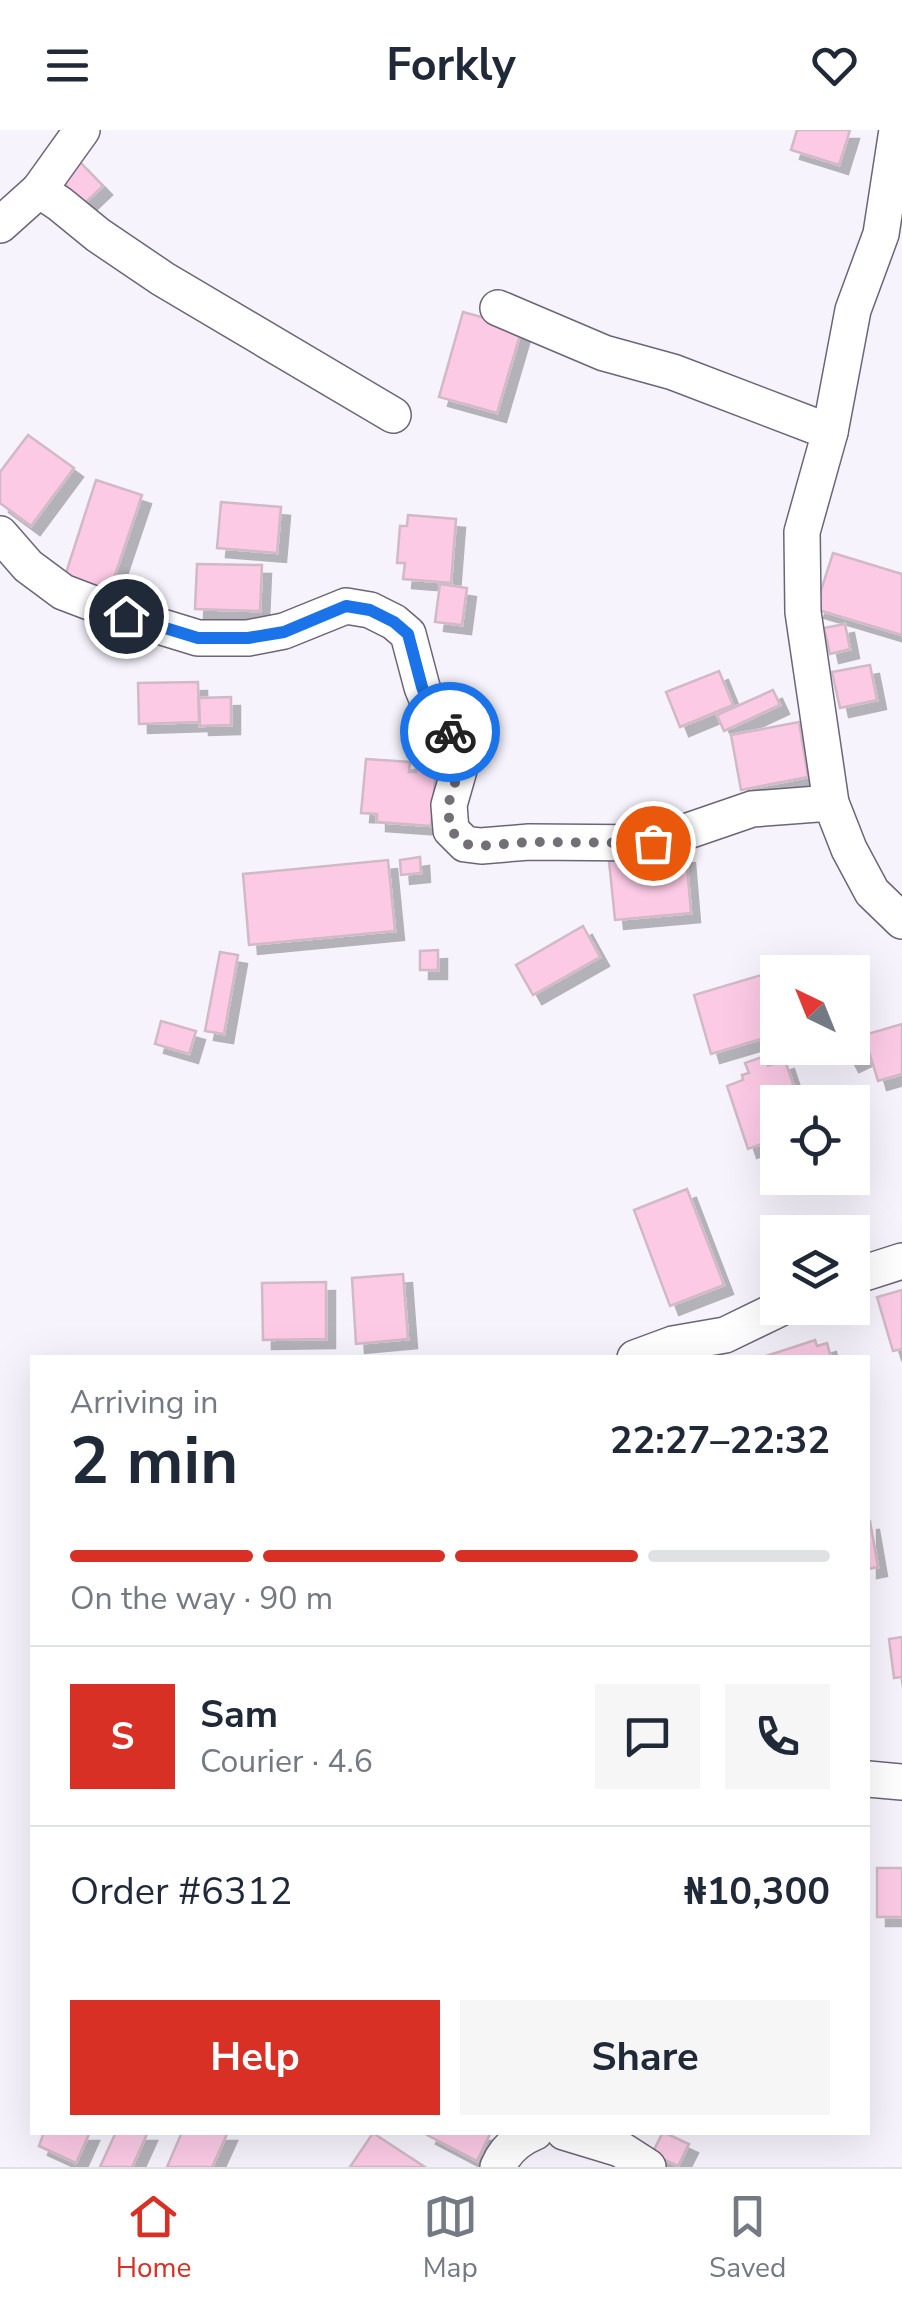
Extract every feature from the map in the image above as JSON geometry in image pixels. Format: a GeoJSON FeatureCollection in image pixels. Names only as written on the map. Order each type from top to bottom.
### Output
{"type":"FeatureCollection","features":[{"type":"Feature","properties":{"kind":"street"},"geometry":{"type":"LineString","coordinates":[[0,226],[40,190],[82,130]]}},
{"type":"Feature","properties":{"kind":"street"},"geometry":{"type":"LineString","coordinates":[[897,130],[881,234],[853,310],[830,432],[802,532],[803,612],[831,803],[872,892],[902,921]]}},
{"type":"Feature","properties":{"kind":"street"},"geometry":{"type":"LineString","coordinates":[[40,190],[163,279],[393,415]]}},
{"type":"Feature","properties":{"kind":"street"},"geometry":{"type":"LineString","coordinates":[[498,308],[604,353],[673,372],[830,432]]}},
{"type":"Feature","properties":{"kind":"street"},"geometry":{"type":"LineString","coordinates":[[0,534],[28,566],[63,592],[198,638],[248,638],[284,632],[346,606],[370,610],[394,622],[408,634],[436,722],[456,738],[459,770],[448,805],[450,830],[465,844],[653,843],[752,809],[831,803]]}},
{"type":"Feature","properties":{"kind":"street"},"geometry":{"type":"LineString","coordinates":[[870,1272],[902,1261]]}},
{"type":"Feature","properties":{"kind":"street"},"geometry":{"type":"LineString","coordinates":[[643,1355],[673,1344],[725,1335],[760,1318]]}},
{"type":"Feature","properties":{"kind":"street"},"geometry":{"type":"LineString","coordinates":[[870,1778],[902,1782]]}},
{"type":"Feature","properties":{"kind":"street"},"geometry":{"type":"LineString","coordinates":[[498,2167],[504,2154],[528,2135]]}},
{"type":"Feature","properties":{"kind":"street"},"geometry":{"type":"LineString","coordinates":[[574,2135],[620,2149],[648,2167]]}},
{"type":"Feature","properties":{"kind":"building"},"geometry":{"type":"Polygon","coordinates":[[[797,130],[850,130],[839,165],[791,150],[797,130]]]}},
{"type":"Feature","properties":{"kind":"building"},"geometry":{"type":"Polygon","coordinates":[[[79,161],[103,186],[84,204],[60,179],[79,161]]]}},
{"type":"Feature","properties":{"kind":"building"},"geometry":{"type":"Polygon","coordinates":[[[463,312],[522,328],[497,413],[439,397],[463,312]]]}},
{"type":"Feature","properties":{"kind":"building"},"geometry":{"type":"Polygon","coordinates":[[[28,435],[74,468],[31,526],[0,503],[0,472],[28,435]]]}},
{"type":"Feature","properties":{"kind":"building"},"geometry":{"type":"Polygon","coordinates":[[[96,480],[142,495],[110,590],[65,576],[96,480]]]}},
{"type":"Feature","properties":{"kind":"building"},"geometry":{"type":"Polygon","coordinates":[[[221,502],[281,507],[277,553],[217,548],[221,502]]]}},
{"type":"Feature","properties":{"kind":"building"},"geometry":{"type":"Polygon","coordinates":[[[408,515],[456,519],[451,583],[403,579],[405,563],[397,563],[400,526],[407,526],[408,515]]]}},
{"type":"Feature","properties":{"kind":"building"},"geometry":{"type":"Polygon","coordinates":[[[833,553],[902,574],[902,635],[815,609],[833,553]]]}},
{"type":"Feature","properties":{"kind":"building"},"geometry":{"type":"Polygon","coordinates":[[[197,564],[262,565],[260,611],[195,609],[197,564]]]}},
{"type":"Feature","properties":{"kind":"building"},"geometry":{"type":"Polygon","coordinates":[[[440,584],[467,588],[462,625],[435,622],[440,584]]]}},
{"type":"Feature","properties":{"kind":"building"},"geometry":{"type":"Polygon","coordinates":[[[845,624],[850,649],[830,654],[824,628],[845,624]]]}},
{"type":"Feature","properties":{"kind":"building"},"geometry":{"type":"Polygon","coordinates":[[[870,665],[877,700],[840,708],[832,672],[870,665]]]}},
{"type":"Feature","properties":{"kind":"building"},"geometry":{"type":"Polygon","coordinates":[[[719,671],[733,705],[680,727],[666,692],[719,671]]]}},
{"type":"Feature","properties":{"kind":"building"},"geometry":{"type":"Polygon","coordinates":[[[198,682],[199,722],[139,724],[138,683],[198,682]]]}},
{"type":"Feature","properties":{"kind":"building"},"geometry":{"type":"Polygon","coordinates":[[[773,690],[780,705],[724,731],[717,715],[773,690]]]}},
{"type":"Feature","properties":{"kind":"building"},"geometry":{"type":"Polygon","coordinates":[[[231,697],[231,725],[200,726],[199,698],[231,697]]]}},
{"type":"Feature","properties":{"kind":"building"},"geometry":{"type":"Polygon","coordinates":[[[799,722],[808,777],[741,790],[731,735],[799,722]]]}},
{"type":"Feature","properties":{"kind":"building"},"geometry":{"type":"Polygon","coordinates":[[[366,759],[410,762],[409,772],[416,772],[416,765],[436,767],[431,826],[377,822],[377,814],[361,813],[366,759]]]}},
{"type":"Feature","properties":{"kind":"building"},"geometry":{"type":"Polygon","coordinates":[[[686,854],[691,913],[615,920],[609,861],[686,854]]]}},
{"type":"Feature","properties":{"kind":"building"},"geometry":{"type":"Polygon","coordinates":[[[420,857],[421,873],[401,875],[400,860],[420,857]]]}},
{"type":"Feature","properties":{"kind":"building"},"geometry":{"type":"Polygon","coordinates":[[[388,860],[395,931],[249,945],[243,874],[388,860]]]}},
{"type":"Feature","properties":{"kind":"building"},"geometry":{"type":"Polygon","coordinates":[[[583,926],[600,957],[533,995],[516,965],[583,926]]]}},
{"type":"Feature","properties":{"kind":"building"},"geometry":{"type":"Polygon","coordinates":[[[438,950],[438,970],[420,970],[420,951],[438,950]]]}},
{"type":"Feature","properties":{"kind":"building"},"geometry":{"type":"Polygon","coordinates":[[[220,952],[238,955],[224,1034],[205,1031],[220,952]]]}},
{"type":"Feature","properties":{"kind":"building"},"geometry":{"type":"Polygon","coordinates":[[[760,976],[760,1039],[711,1054],[694,995],[760,976]]]}},
{"type":"Feature","properties":{"kind":"building"},"geometry":{"type":"Polygon","coordinates":[[[161,1021],[196,1031],[189,1054],[155,1044],[161,1021]]]}},
{"type":"Feature","properties":{"kind":"building"},"geometry":{"type":"Polygon","coordinates":[[[902,1024],[902,1074],[878,1081],[870,1055],[870,1033],[902,1024]]]}},
{"type":"Feature","properties":{"kind":"building"},"geometry":{"type":"Polygon","coordinates":[[[760,1058],[760,1065],[787,1065],[793,1085],[760,1085],[760,1145],[748,1149],[727,1086],[749,1073],[745,1063],[760,1058]]]}},
{"type":"Feature","properties":{"kind":"building"},"geometry":{"type":"Polygon","coordinates":[[[687,1189],[724,1285],[670,1306],[634,1210],[687,1189]]]}},
{"type":"Feature","properties":{"kind":"building"},"geometry":{"type":"Polygon","coordinates":[[[403,1274],[408,1339],[356,1344],[352,1278],[403,1274]]]}},
{"type":"Feature","properties":{"kind":"building"},"geometry":{"type":"Polygon","coordinates":[[[326,1282],[326,1339],[263,1340],[262,1283],[326,1282]]]}},
{"type":"Feature","properties":{"kind":"building"},"geometry":{"type":"Polygon","coordinates":[[[902,1290],[902,1349],[893,1351],[877,1297],[902,1290]]]}},
{"type":"Feature","properties":{"kind":"building"},"geometry":{"type":"Polygon","coordinates":[[[815,1340],[817,1346],[827,1343],[830,1355],[769,1355],[815,1340]]]}},
{"type":"Feature","properties":{"kind":"building"},"geometry":{"type":"Polygon","coordinates":[[[870,1521],[878,1567],[870,1569],[870,1521]]]}},
{"type":"Feature","properties":{"kind":"building"},"geometry":{"type":"Polygon","coordinates":[[[902,1637],[902,1677],[894,1678],[889,1639],[902,1637]]]}},
{"type":"Feature","properties":{"kind":"building"},"geometry":{"type":"Polygon","coordinates":[[[877,1868],[902,1868],[902,1917],[877,1917],[877,1868]]]}},
{"type":"Feature","properties":{"kind":"building"},"geometry":{"type":"Polygon","coordinates":[[[43,2135],[89,2135],[76,2163],[39,2146],[43,2135]]]}},
{"type":"Feature","properties":{"kind":"building"},"geometry":{"type":"Polygon","coordinates":[[[115,2135],[147,2135],[132,2167],[100,2167],[115,2135]]]}},
{"type":"Feature","properties":{"kind":"building"},"geometry":{"type":"Polygon","coordinates":[[[181,2135],[227,2135],[212,2167],[167,2167],[181,2135]]]}},
{"type":"Feature","properties":{"kind":"building"},"geometry":{"type":"Polygon","coordinates":[[[372,2135],[376,2135],[425,2167],[350,2167],[372,2135]]]}},
{"type":"Feature","properties":{"kind":"building"},"geometry":{"type":"Polygon","coordinates":[[[427,2135],[490,2135],[477,2161],[427,2135]]]}},
{"type":"Feature","properties":{"kind":"building"},"geometry":{"type":"Polygon","coordinates":[[[662,2135],[689,2144],[678,2166],[652,2154],[662,2135]]]}},
{"type":"Feature","properties":{"kind":"way so far"},"geometry":{"type":"LineString","coordinates":[[450,732],[456,738],[459,770],[448,805],[450,830],[465,844],[653,843]]}},
{"type":"Feature","properties":{"kind":"route"},"geometry":{"type":"LineString","coordinates":[[126,616],[198,638],[248,638],[284,632],[346,606],[370,610],[408,634],[436,722],[450,732]]}}]}
